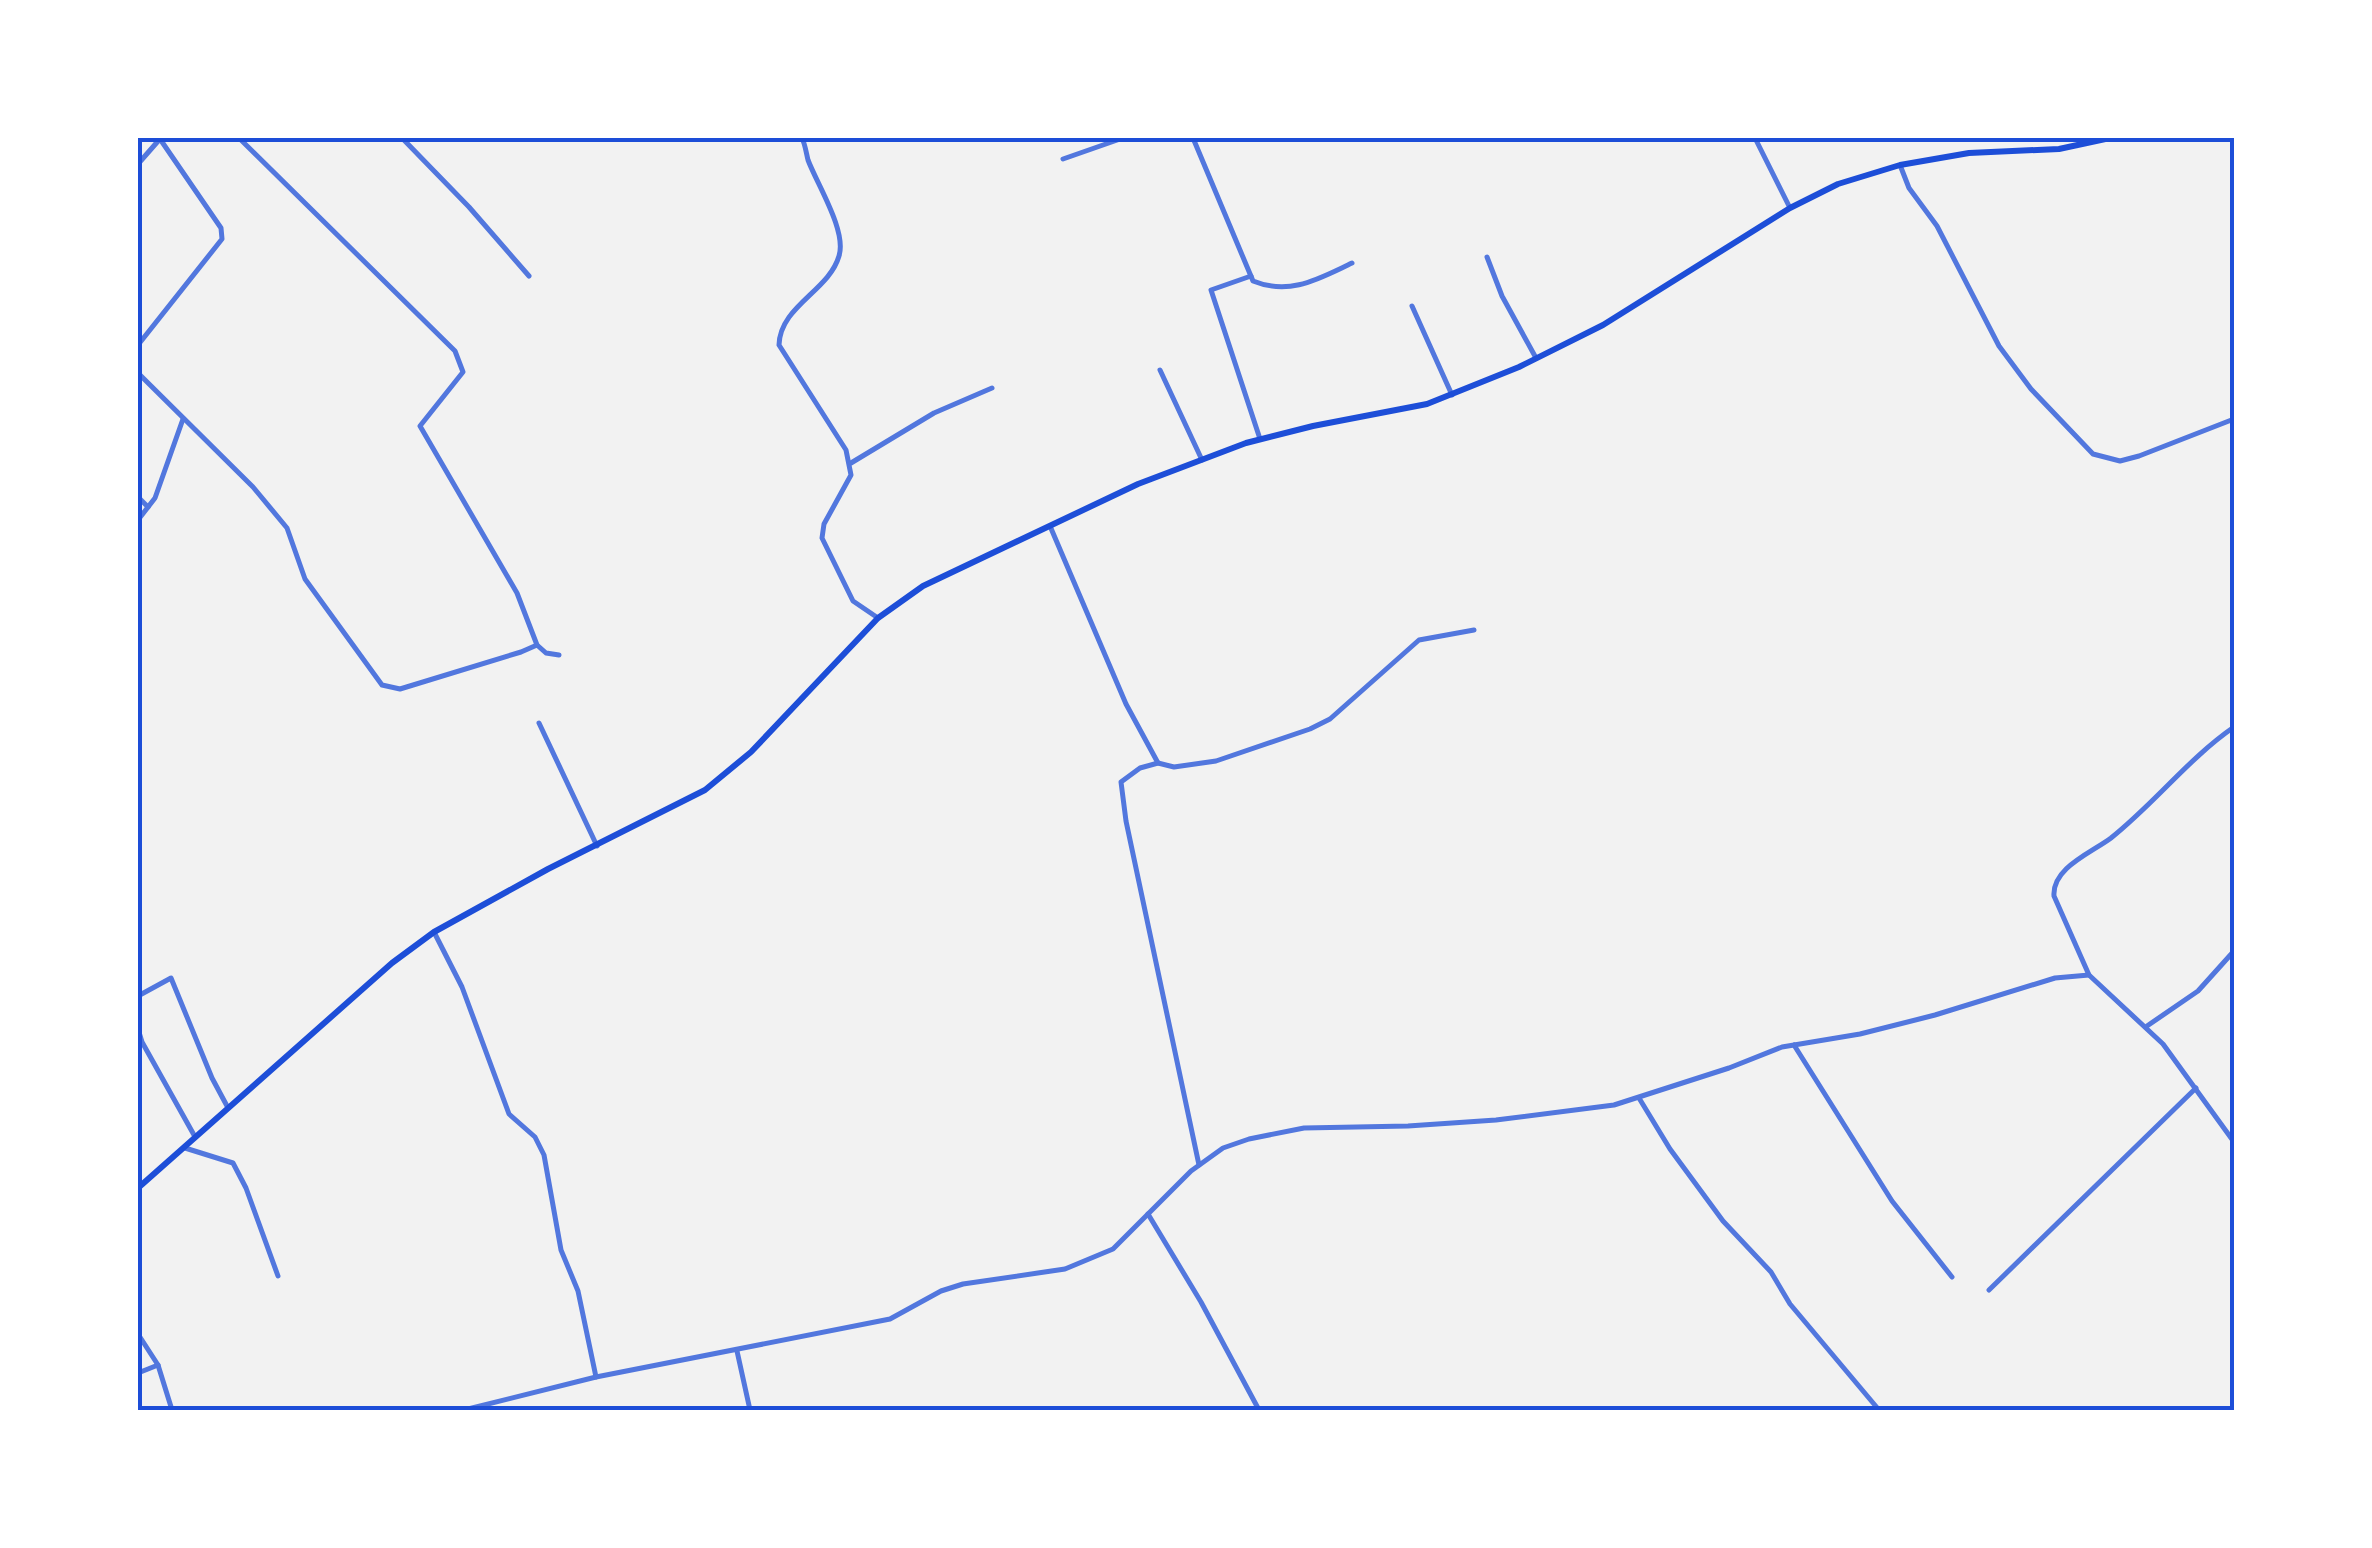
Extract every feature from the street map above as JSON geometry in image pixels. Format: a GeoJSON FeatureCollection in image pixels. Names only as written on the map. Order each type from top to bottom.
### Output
{"type":"FeatureCollection","features":[{"type":"Feature","properties":{"kind":"main road"},"geometry":{"type":"LineString","coordinates":[[138,1188],[392,962],[434,932],[704,790],[798,706],[878,618],[922,586],[1138,484],[1202,460],[1260,440],[1427,404],[1452,395],[1603,325],[1790,208],[1838,184],[1900,165],[1970,153],[2054,149],[2110,138]]}},
{"type":"Feature","properties":{"kind":"street"},"geometry":{"type":"LineString","coordinates":[[138,345],[222,240],[221,228],[159,140],[148,138]]}},
{"type":"Feature","properties":{"kind":"street"},"geometry":{"type":"LineString","coordinates":[[238,138],[455,351],[463,372],[420,426],[517,592],[537,645],[546,653],[559,654]]}},
{"type":"Feature","properties":{"kind":"street"},"geometry":{"type":"LineString","coordinates":[[402,138],[530,276]]}},
{"type":"Feature","properties":{"kind":"street"},"geometry":{"type":"LineString","coordinates":[[802,138],[836,227],[840,254],[833,269],[786,320],[779,333],[779,345],[851,463],[850,475],[824,524],[822,538],[853,600],[878,618]]}},
{"type":"Feature","properties":{"kind":"street"},"geometry":{"type":"LineString","coordinates":[[1063,159],[1124,138]]}},
{"type":"Feature","properties":{"kind":"street"},"geometry":{"type":"LineString","coordinates":[[1193,138],[1253,282],[1273,289],[1310,283],[1352,263]]}},
{"type":"Feature","properties":{"kind":"street"},"geometry":{"type":"LineString","coordinates":[[1755,138],[1790,208]]}},
{"type":"Feature","properties":{"kind":"street"},"geometry":{"type":"LineString","coordinates":[[2050,138],[2054,149]]}},
{"type":"Feature","properties":{"kind":"street"},"geometry":{"type":"LineString","coordinates":[[138,164],[159,140]]}},
{"type":"Feature","properties":{"kind":"street"},"geometry":{"type":"LineString","coordinates":[[1900,165],[1909,188],[1938,226],[1999,346],[2031,389],[2093,454],[2120,461],[2234,420]]}},
{"type":"Feature","properties":{"kind":"street"},"geometry":{"type":"LineString","coordinates":[[1488,257],[1502,296],[1536,358]]}},
{"type":"Feature","properties":{"kind":"street"},"geometry":{"type":"LineString","coordinates":[[1251,276],[1211,290],[1260,440]]}},
{"type":"Feature","properties":{"kind":"street"},"geometry":{"type":"LineString","coordinates":[[1412,306],[1452,395]]}},
{"type":"Feature","properties":{"kind":"street"},"geometry":{"type":"LineString","coordinates":[[1160,370],[1202,460]]}},
{"type":"Feature","properties":{"kind":"street"},"geometry":{"type":"LineString","coordinates":[[138,373],[252,487],[286,528],[305,579],[382,685],[400,689],[537,645]]}},
{"type":"Feature","properties":{"kind":"street"},"geometry":{"type":"LineString","coordinates":[[851,463],[934,413],[992,388]]}},
{"type":"Feature","properties":{"kind":"street"},"geometry":{"type":"LineString","coordinates":[[138,520],[155,498],[183,419]]}},
{"type":"Feature","properties":{"kind":"street"},"geometry":{"type":"LineString","coordinates":[[138,497],[148,507]]}},
{"type":"Feature","properties":{"kind":"street"},"geometry":{"type":"LineString","coordinates":[[1050,526],[1126,704],[1158,762]]}},
{"type":"Feature","properties":{"kind":"street"},"geometry":{"type":"LineString","coordinates":[[1200,1165],[1126,822],[1121,782],[1140,768],[1158,762],[1174,767],[1216,761],[1330,720],[1419,640],[1474,630]]}},
{"type":"Feature","properties":{"kind":"street"},"geometry":{"type":"LineString","coordinates":[[539,722],[598,846]]}},
{"type":"Feature","properties":{"kind":"street"},"geometry":{"type":"LineString","coordinates":[[2234,727],[2206,748],[2136,817],[2054,881],[2054,896],[2089,974],[2146,1026],[2234,1142]]}},
{"type":"Feature","properties":{"kind":"street"},"geometry":{"type":"LineString","coordinates":[[434,932],[462,987],[510,1114],[534,1136],[544,1155],[561,1250],[578,1292],[596,1377]]}},
{"type":"Feature","properties":{"kind":"street"},"geometry":{"type":"LineString","coordinates":[[2146,1026],[2198,992],[2234,950]]}},
{"type":"Feature","properties":{"kind":"street"},"geometry":{"type":"LineString","coordinates":[[464,1410],[596,1377],[890,1320],[941,1291],[963,1284],[1065,1269],[1113,1249],[1200,1165],[1223,1148],[1304,1128],[1496,1120],[1614,1104],[1794,1045],[1860,1034],[2055,978],[2089,974]]}},
{"type":"Feature","properties":{"kind":"street"},"geometry":{"type":"LineString","coordinates":[[138,996],[171,978],[212,1078],[228,1106]]}},
{"type":"Feature","properties":{"kind":"street"},"geometry":{"type":"LineString","coordinates":[[138,1029],[194,1135]]}},
{"type":"Feature","properties":{"kind":"street"},"geometry":{"type":"LineString","coordinates":[[1794,1045],[1892,1201],[1952,1277]]}},
{"type":"Feature","properties":{"kind":"street"},"geometry":{"type":"LineString","coordinates":[[1989,1290],[2196,1088]]}},
{"type":"Feature","properties":{"kind":"street"},"geometry":{"type":"LineString","coordinates":[[1639,1098],[1670,1149],[1723,1221],[1771,1272],[1790,1304],[1879,1410]]}},
{"type":"Feature","properties":{"kind":"street"},"geometry":{"type":"LineString","coordinates":[[182,1147],[233,1163],[278,1276]]}},
{"type":"Feature","properties":{"kind":"street"},"geometry":{"type":"LineString","coordinates":[[1148,1214],[1259,1410]]}},
{"type":"Feature","properties":{"kind":"street"},"geometry":{"type":"LineString","coordinates":[[138,1334],[158,1365],[172,1410]]}},
{"type":"Feature","properties":{"kind":"street"},"geometry":{"type":"LineString","coordinates":[[737,1351],[750,1410]]}},
{"type":"Feature","properties":{"kind":"street"},"geometry":{"type":"LineString","coordinates":[[138,1372],[158,1365]]}}]}
